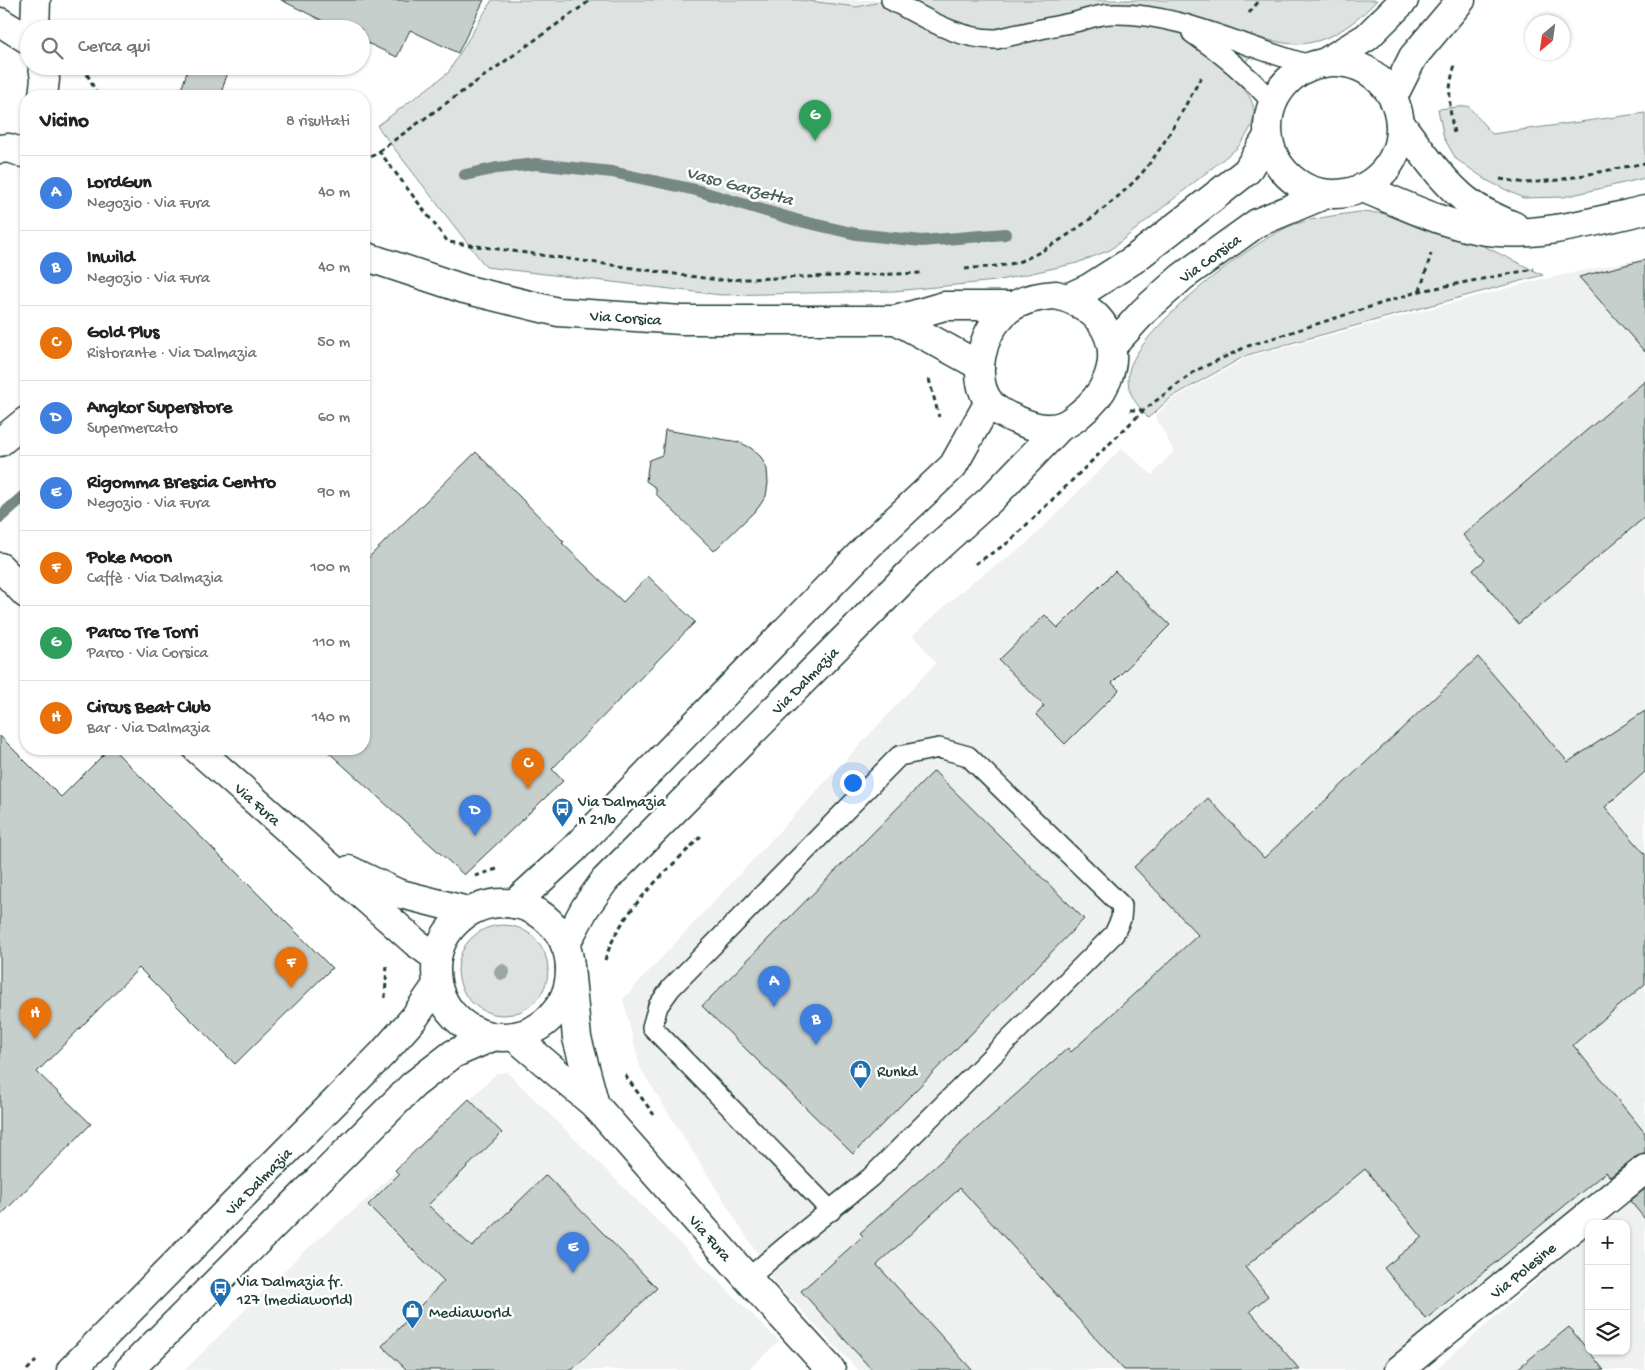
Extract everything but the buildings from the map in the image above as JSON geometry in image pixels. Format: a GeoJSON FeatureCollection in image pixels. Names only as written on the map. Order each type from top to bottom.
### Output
{"type":"FeatureCollection","features":[{"type":"Feature","properties":{"kind":"main road"},"geometry":{"type":"LineString","coordinates":[[35,20],[36,0]]}},
{"type":"Feature","properties":{"kind":"main road"},"geometry":{"type":"LineString","coordinates":[[1319,64],[1367,37],[1404,0]]}},
{"type":"Feature","properties":{"kind":"main road"},"geometry":{"type":"LineString","coordinates":[[1396,110],[1413,57],[1461,0]]}},
{"type":"Feature","properties":{"kind":"main road"},"geometry":{"type":"LineString","coordinates":[[0,22],[20,34]]}},
{"type":"Feature","properties":{"kind":"main road","name":"Via Corsica"},"geometry":{"type":"LineString","coordinates":[[1396,110],[1398,147],[1389,166],[1381,175],[1363,188],[1339,194],[1326,194],[1305,188],[1288,175],[1274,157],[1268,136],[1270,114],[1273,103],[1293,76],[1319,64],[1352,64],[1364,69],[1385,86],[1396,110],[1423,154],[1460,196],[1487,214],[1526,232]]}},
{"type":"Feature","properties":{"kind":"main road","name":"Via Corsica"},"geometry":{"type":"LineString","coordinates":[[1067,298],[1089,288],[1133,260],[1247,171],[1268,136]]}},
{"type":"Feature","properties":{"kind":"main road"},"geometry":{"type":"LineString","coordinates":[[1363,188],[1455,223],[1486,231],[1526,232],[1579,225],[1645,210]]}},
{"type":"Feature","properties":{"kind":"main road","name":"Via Corsica"},"geometry":{"type":"LineString","coordinates":[[1112,346],[1144,311],[1182,277],[1257,223],[1326,194]]}},
{"type":"Feature","properties":{"kind":"main road","name":"Via Corsica"},"geometry":{"type":"LineString","coordinates":[[370,258],[464,289],[558,312],[682,320],[896,320],[944,306],[1013,306],[1044,296],[1067,298],[1088,308],[1098,316],[1108,332],[1112,346],[1112,367],[1102,391],[1091,406],[1059,428]]}},
{"type":"Feature","properties":{"kind":"main road","name":"Via Corsica"},"geometry":{"type":"LineString","coordinates":[[989,402],[980,383],[980,366],[992,329],[1003,314],[1013,306]]}},
{"type":"Feature","properties":{"kind":"main road","name":"Via Corsica"},"geometry":{"type":"LineString","coordinates":[[896,320],[980,366]]}},
{"type":"Feature","properties":{"kind":"main road"},"geometry":{"type":"LineString","coordinates":[[514,904],[573,850],[870,544],[953,466],[989,402],[1004,414],[1031,426],[1059,428]]}},
{"type":"Feature","properties":{"kind":"main road"},"geometry":{"type":"LineString","coordinates":[[0,442],[20,426]]}},
{"type":"Feature","properties":{"kind":"main road","name":"Via Dalmazia"},"geometry":{"type":"LineString","coordinates":[[129,1370],[412,1085],[454,1054],[504,1037],[533,1031],[558,1010],[570,983],[568,956],[584,908],[605,880],[918,565],[990,500],[1059,428]]}},
{"type":"Feature","properties":{"kind":"main road"},"geometry":{"type":"LineString","coordinates":[[2,574],[20,589]]}},
{"type":"Feature","properties":{"kind":"main road","name":"Via Fura"},"geometry":{"type":"LineString","coordinates":[[204,755],[321,856],[415,942],[437,958]]}},
{"type":"Feature","properties":{"kind":"main road","name":"Via Fura"},"geometry":{"type":"LineString","coordinates":[[321,856],[397,893],[468,911]]}},
{"type":"Feature","properties":{"kind":"main road"},"geometry":{"type":"LineString","coordinates":[[504,1037],[474,1031],[458,1020],[442,999],[437,985],[437,958],[446,935],[468,911],[481,905],[514,904],[546,920],[559,934],[568,956]]}},
{"type":"Feature","properties":{"kind":"main road","name":"Via Fura"},"geometry":{"type":"LineString","coordinates":[[568,956],[577,1038],[595,1105]]}},
{"type":"Feature","properties":{"kind":"main road","name":"Via Dalmazia"},"geometry":{"type":"LineString","coordinates":[[71,1370],[382,1054],[414,1018],[437,985]]}},
{"type":"Feature","properties":{"kind":"main road","name":"Via Fura"},"geometry":{"type":"LineString","coordinates":[[504,1037],[595,1105],[829,1369]]}},
{"type":"Feature","properties":{"kind":"main road","name":"Via Polesine"},"geometry":{"type":"LineString","coordinates":[[1399,1370],[1645,1169]]}},
{"type":"Feature","properties":{"kind":"lane"},"geometry":{"type":"LineString","coordinates":[[891,0],[948,29],[980,40],[997,39],[1110,14],[1134,14],[1179,24],[1224,44],[1278,58],[1319,64]]}},
{"type":"Feature","properties":{"kind":"lane"},"geometry":{"type":"LineString","coordinates":[[1224,44],[1273,103]]}},
{"type":"Feature","properties":{"kind":"lane"},"geometry":{"type":"LineString","coordinates":[[748,1279],[785,1246],[831,1210],[871,1177],[1114,934],[1122,919],[1122,906],[968,756],[939,748],[899,756],[671,988],[658,1006],[652,1027],[831,1210]]}},
{"type":"Feature","properties":{"kind":"path"},"geometry":{"type":"LineString","coordinates":[[370,157],[591,0]]}},
{"type":"Feature","properties":{"kind":"path"},"geometry":{"type":"LineString","coordinates":[[958,269],[1014,263],[1036,255],[1057,243],[1131,185],[1157,154],[1224,44],[1260,0]]}},
{"type":"Feature","properties":{"kind":"path"},"geometry":{"type":"LineString","coordinates":[[1457,142],[1450,112],[1450,89],[1458,59]]}},
{"type":"Feature","properties":{"kind":"path"},"geometry":{"type":"LineString","coordinates":[[88,75],[95,90]]}},
{"type":"Feature","properties":{"kind":"path"},"geometry":{"type":"LineString","coordinates":[[378,151],[448,242],[718,280],[930,272]]}},
{"type":"Feature","properties":{"kind":"path"},"geometry":{"type":"LineString","coordinates":[[1494,175],[1500,179],[1526,184],[1559,180],[1645,163]]}},
{"type":"Feature","properties":{"kind":"path"},"geometry":{"type":"LineString","coordinates":[[968,569],[1009,542],[1144,410],[1195,371],[1248,346],[1420,291],[1434,246]]}},
{"type":"Feature","properties":{"kind":"path"},"geometry":{"type":"LineString","coordinates":[[927,372],[940,418],[937,426]]}},
{"type":"Feature","properties":{"kind":"path"},"geometry":{"type":"LineString","coordinates":[[1126,410],[1144,410]]}},
{"type":"Feature","properties":{"kind":"path"},"geometry":{"type":"LineString","coordinates":[[604,967],[611,943],[627,914],[709,828]]}},
{"type":"Feature","properties":{"kind":"path"},"geometry":{"type":"LineString","coordinates":[[466,878],[506,865]]}},
{"type":"Feature","properties":{"kind":"path"},"geometry":{"type":"LineString","coordinates":[[384,999],[388,957],[374,938],[385,913]]}},
{"type":"Feature","properties":{"kind":"path"},"geometry":{"type":"LineString","coordinates":[[622,1071],[657,1119]]}},
{"type":"Feature","properties":{"kind":"path"},"geometry":{"type":"LineString","coordinates":[[27,1370],[41,1356]]}},
{"type":"Feature","properties":{"kind":"shaded area"},"geometry":{"type":"Polygon","coordinates":[[[492,0],[800,0],[857,7],[889,0],[1377,0],[1360,17],[1341,31],[1319,40],[1296,44],[1264,39],[1233,78],[1249,96],[1253,104],[1253,120],[1245,138],[1237,148],[1110,250],[1077,263],[996,281],[895,291],[721,295],[486,267],[377,126],[448,73],[492,0]]]}},
{"type":"Feature","properties":{"kind":"shaded area"},"geometry":{"type":"Polygon","coordinates":[[[800,0],[889,0],[857,7],[800,0]]]}},
{"type":"Feature","properties":{"kind":"shaded area"},"geometry":{"type":"Polygon","coordinates":[[[1468,106],[1492,134],[1645,113],[1645,178],[1564,197],[1523,198],[1488,181],[1456,159],[1444,138],[1438,109],[1468,106]]]}},
{"type":"Feature","properties":{"kind":"shaded area"},"geometry":{"type":"Polygon","coordinates":[[[1359,212],[1395,214],[1453,231],[1543,275],[1247,355],[1172,397],[1148,418],[1132,397],[1128,378],[1129,371],[1137,353],[1153,332],[1175,310],[1227,266],[1253,247],[1277,233],[1295,224],[1359,212]]]}},
{"type":"Feature","properties":{"kind":"shaded area"},"geometry":{"type":"Polygon","coordinates":[[[1645,258],[1645,1152],[1382,1370],[858,1370],[777,1285],[640,1068],[623,999],[936,663],[913,635],[972,582],[1024,546],[1122,448],[1152,475],[1174,451],[1155,416],[1173,399],[1248,357],[1539,280],[1645,258]]]}},
{"type":"Feature","properties":{"kind":"shaded area"},"geometry":{"type":"Polygon","coordinates":[[[503,925],[520,928],[535,938],[545,953],[548,970],[545,987],[535,1002],[520,1012],[503,1015],[486,1012],[471,1002],[461,987],[458,970],[461,953],[471,938],[486,928],[503,925]]]}},
{"type":"Feature","properties":{"kind":"shaded area"},"geometry":{"type":"Polygon","coordinates":[[[507,1072],[779,1341],[748,1370],[185,1370],[302,1253],[366,1200],[497,1073],[507,1072]]]}},
{"type":"Feature","properties":{"kind":"shaded area"},"geometry":{"type":"Polygon","coordinates":[[[1645,1185],[1645,1370],[1435,1370],[1585,1238],[1585,1355],[1630,1355],[1630,1220],[1606,1220],[1645,1185]]]}},
{"type":"Feature","properties":{"kind":"waterway","name":"Vaso Garzetta"},"geometry":{"type":"LineString","coordinates":[[465,175],[497,168],[536,164],[612,172],[696,190],[796,220],[856,234],[922,241],[1005,234]]}},
{"type":"Feature","properties":{"kind":"waterway","name":"Vaso Garzetta"},"geometry":{"type":"LineString","coordinates":[[0,517],[20,499]]}},
{"type":"Feature","properties":{"kind":"place","name":"Parco Tre Torri"},"geometry":{"type":"Point","coordinates":[815,141]}},
{"type":"Feature","properties":{"kind":"place","name":"Gold Plus"},"geometry":{"type":"Point","coordinates":[528,789]}},
{"type":"Feature","properties":{"kind":"place","name":"Via Dalmazia n 21/b"},"geometry":{"type":"Point","coordinates":[562,828]}},
{"type":"Feature","properties":{"kind":"place","name":"Angkor Superstore"},"geometry":{"type":"Point","coordinates":[475,836]}},
{"type":"Feature","properties":{"kind":"place","name":"Poke Moon"},"geometry":{"type":"Point","coordinates":[291,988]}},
{"type":"Feature","properties":{"kind":"place","name":"LordGun"},"geometry":{"type":"Point","coordinates":[774,1007]}},
{"type":"Feature","properties":{"kind":"place","name":"Circus Beat Club"},"geometry":{"type":"Point","coordinates":[35,1039]}},
{"type":"Feature","properties":{"kind":"place","name":"Inwild"},"geometry":{"type":"Point","coordinates":[816,1045]}},
{"type":"Feature","properties":{"kind":"place","name":"Runkd"},"geometry":{"type":"Point","coordinates":[861,1089]}},
{"type":"Feature","properties":{"kind":"place","name":"Rigomma Brescia Centro"},"geometry":{"type":"Point","coordinates":[573,1273]}},
{"type":"Feature","properties":{"kind":"place","name":"Via Dalmazia fr. 127 (mediaworld)"},"geometry":{"type":"Point","coordinates":[221,1308]}},
{"type":"Feature","properties":{"kind":"place","name":"MediaWorld"},"geometry":{"type":"Point","coordinates":[413,1330]}}]}
